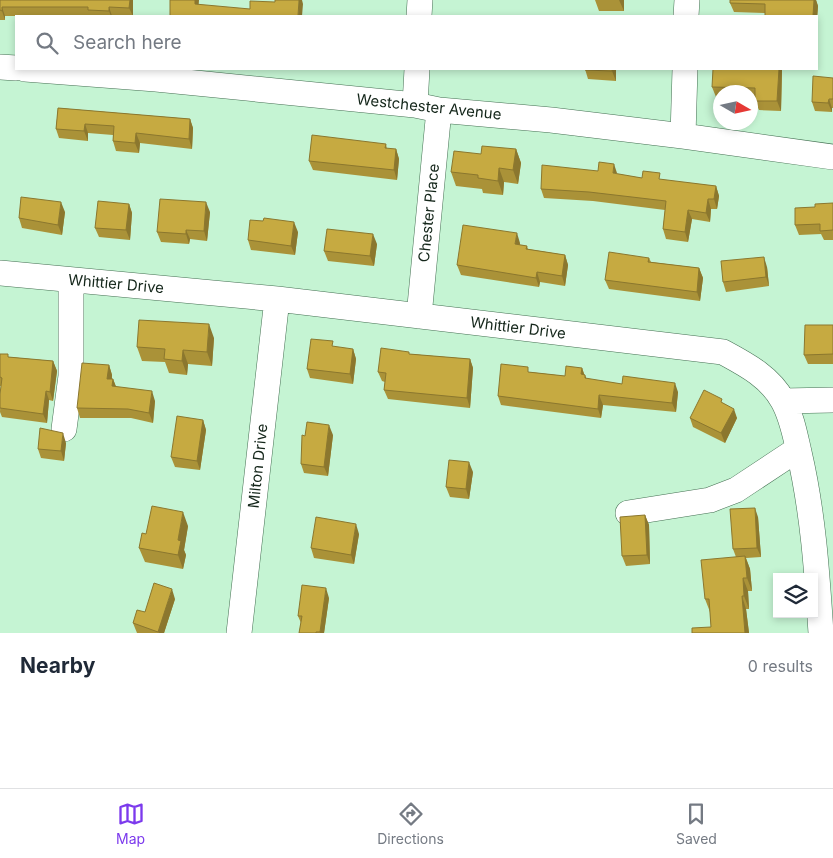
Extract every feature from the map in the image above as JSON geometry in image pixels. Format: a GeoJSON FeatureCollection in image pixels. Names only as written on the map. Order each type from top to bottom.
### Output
{"type":"FeatureCollection","features":[{"type":"Feature","properties":{"kind":"street"},"geometry":{"type":"LineString","coordinates":[[419,15],[420,0]]}},
{"type":"Feature","properties":{"kind":"street"},"geometry":{"type":"LineString","coordinates":[[686,15],[687,0]]}},
{"type":"Feature","properties":{"kind":"street"},"geometry":{"type":"LineString","coordinates":[[0,67],[15,68]]}},
{"type":"Feature","properties":{"kind":"street","name":"Westchester Avenue"},"geometry":{"type":"LineString","coordinates":[[37,70],[156,79],[551,120],[833,157]]}},
{"type":"Feature","properties":{"kind":"street","name":"Chester Place"},"geometry":{"type":"LineString","coordinates":[[417,70],[427,108],[419,316]]}},
{"type":"Feature","properties":{"kind":"street"},"geometry":{"type":"LineString","coordinates":[[683,136],[685,70]]}},
{"type":"Feature","properties":{"kind":"street","name":"Whittier Drive"},"geometry":{"type":"LineString","coordinates":[[0,273],[277,299],[723,352],[759,371],[783,401],[792,423],[825,560],[821,633]]}},
{"type":"Feature","properties":{"kind":"street"},"geometry":{"type":"LineString","coordinates":[[64,429],[71,376],[71,280]]}},
{"type":"Feature","properties":{"kind":"street","name":"Milton Drive"},"geometry":{"type":"LineString","coordinates":[[240,633],[277,299]]}},
{"type":"Feature","properties":{"kind":"street"},"geometry":{"type":"LineString","coordinates":[[783,401],[833,400]]}},
{"type":"Feature","properties":{"kind":"street"},"geometry":{"type":"LineString","coordinates":[[628,513],[710,500],[736,490],[798,450]]}},
{"type":"Feature","properties":{"kind":"building"},"geometry":{"type":"Polygon","coordinates":[[[0,0],[130,0],[129,8],[109,7],[109,11],[88,10],[88,7],[2,7],[2,11],[0,10],[0,0]]]}},
{"type":"Feature","properties":{"kind":"building"},"geometry":{"type":"Polygon","coordinates":[[[170,0],[195,0],[195,4],[250,9],[250,1],[275,2],[275,0],[299,0],[298,15],[170,15],[170,0]]]}},
{"type":"Feature","properties":{"kind":"building"},"geometry":{"type":"Polygon","coordinates":[[[730,0],[814,0],[813,15],[765,15],[765,4],[730,3],[730,0]]]}},
{"type":"Feature","properties":{"kind":"building"},"geometry":{"type":"Polygon","coordinates":[[[713,70],[779,70],[777,101],[758,101],[758,85],[713,85],[713,87],[713,70]]]}},
{"type":"Feature","properties":{"kind":"building"},"geometry":{"type":"Polygon","coordinates":[[[813,76],[833,78],[833,99],[829,99],[828,103],[812,102],[813,76]]]}},
{"type":"Feature","properties":{"kind":"building"},"geometry":{"type":"Polygon","coordinates":[[[58,108],[190,119],[189,139],[136,133],[135,143],[113,141],[114,126],[85,124],[84,131],[56,129],[58,108]]]}},
{"type":"Feature","properties":{"kind":"building"},"geometry":{"type":"Polygon","coordinates":[[[312,135],[386,144],[385,148],[396,149],[394,170],[309,161],[312,135]]]}},
{"type":"Feature","properties":{"kind":"building"},"geometry":{"type":"Polygon","coordinates":[[[482,146],[516,149],[513,170],[499,168],[498,181],[478,178],[478,175],[451,172],[454,151],[481,154],[482,146]]]}},
{"type":"Feature","properties":{"kind":"building"},"geometry":{"type":"Polygon","coordinates":[[[599,162],[614,164],[613,173],[642,178],[643,171],[660,173],[659,179],[716,186],[714,199],[708,199],[706,213],[688,210],[685,232],[663,229],[666,201],[589,192],[541,189],[542,165],[598,171],[599,162]]]}},
{"type":"Feature","properties":{"kind":"building"},"geometry":{"type":"Polygon","coordinates":[[[21,197],[61,202],[58,225],[19,218],[21,197]]]}},
{"type":"Feature","properties":{"kind":"building"},"geometry":{"type":"Polygon","coordinates":[[[160,199],[206,202],[204,231],[186,230],[186,234],[157,232],[160,199]]]}},
{"type":"Feature","properties":{"kind":"building"},"geometry":{"type":"Polygon","coordinates":[[[98,201],[129,204],[126,230],[95,228],[98,201]]]}},
{"type":"Feature","properties":{"kind":"building"},"geometry":{"type":"Polygon","coordinates":[[[833,203],[833,230],[820,231],[820,224],[795,225],[795,208],[815,207],[815,204],[833,203]]]}},
{"type":"Feature","properties":{"kind":"building"},"geometry":{"type":"Polygon","coordinates":[[[264,218],[294,222],[291,246],[248,240],[250,220],[263,221],[264,218]]]}},
{"type":"Feature","properties":{"kind":"building"},"geometry":{"type":"Polygon","coordinates":[[[463,225],[517,233],[515,244],[527,246],[526,249],[565,255],[562,276],[537,272],[536,278],[457,265],[463,225]]]}},
{"type":"Feature","properties":{"kind":"building"},"geometry":{"type":"Polygon","coordinates":[[[327,229],[373,234],[370,256],[324,251],[327,229]]]}},
{"type":"Feature","properties":{"kind":"building"},"geometry":{"type":"Polygon","coordinates":[[[609,252],[649,258],[648,262],[699,268],[697,292],[605,280],[609,252]]]}},
{"type":"Feature","properties":{"kind":"building"},"geometry":{"type":"Polygon","coordinates":[[[764,257],[766,277],[723,282],[721,261],[764,257]]]}},
{"type":"Feature","properties":{"kind":"building"},"geometry":{"type":"Polygon","coordinates":[[[139,320],[209,324],[207,352],[183,350],[182,361],[164,359],[165,349],[137,347],[139,320]]]}},
{"type":"Feature","properties":{"kind":"building"},"geometry":{"type":"Polygon","coordinates":[[[805,325],[833,325],[833,354],[804,355],[805,325]]]}},
{"type":"Feature","properties":{"kind":"building"},"geometry":{"type":"Polygon","coordinates":[[[311,339],[333,341],[332,346],[353,349],[350,374],[307,369],[311,339]]]}},
{"type":"Feature","properties":{"kind":"building"},"geometry":{"type":"Polygon","coordinates":[[[381,348],[409,352],[409,354],[470,359],[467,398],[384,390],[386,373],[378,372],[381,348]]]}},
{"type":"Feature","properties":{"kind":"building"},"geometry":{"type":"Polygon","coordinates":[[[0,354],[8,354],[8,357],[53,361],[50,392],[46,391],[43,414],[0,408],[2,378],[0,377],[0,354]]]}},
{"type":"Feature","properties":{"kind":"building"},"geometry":{"type":"Polygon","coordinates":[[[82,363],[109,365],[107,379],[113,379],[112,386],[152,391],[149,413],[128,409],[77,408],[82,363]]]}},
{"type":"Feature","properties":{"kind":"building"},"geometry":{"type":"Polygon","coordinates":[[[501,364],[528,367],[528,372],[565,376],[566,366],[582,368],[581,374],[585,375],[585,378],[622,384],[623,376],[675,383],[672,403],[599,395],[598,409],[498,396],[501,364]]]}},
{"type":"Feature","properties":{"kind":"building"},"geometry":{"type":"Polygon","coordinates":[[[704,390],[722,399],[721,402],[734,409],[721,433],[690,418],[704,390]]]}},
{"type":"Feature","properties":{"kind":"building"},"geometry":{"type":"Polygon","coordinates":[[[177,416],[203,420],[197,461],[171,457],[177,416]]]}},
{"type":"Feature","properties":{"kind":"building"},"geometry":{"type":"Polygon","coordinates":[[[307,422],[329,425],[324,467],[301,464],[302,435],[305,436],[307,422]]]}},
{"type":"Feature","properties":{"kind":"building"},"geometry":{"type":"Polygon","coordinates":[[[40,428],[63,433],[61,451],[38,449],[40,428]]]}},
{"type":"Feature","properties":{"kind":"building"},"geometry":{"type":"Polygon","coordinates":[[[449,460],[469,462],[466,489],[446,487],[449,460]]]}},
{"type":"Feature","properties":{"kind":"building"},"geometry":{"type":"Polygon","coordinates":[[[152,506],[183,512],[178,540],[181,541],[178,555],[139,548],[142,533],[146,534],[152,506]]]}},
{"type":"Feature","properties":{"kind":"building"},"geometry":{"type":"Polygon","coordinates":[[[755,508],[757,548],[733,549],[730,509],[755,508]]]}},
{"type":"Feature","properties":{"kind":"building"},"geometry":{"type":"Polygon","coordinates":[[[645,515],[647,555],[622,556],[620,517],[645,515]]]}},
{"type":"Feature","properties":{"kind":"building"},"geometry":{"type":"Polygon","coordinates":[[[316,517],[356,524],[351,555],[311,548],[316,517]]]}},
{"type":"Feature","properties":{"kind":"building"},"geometry":{"type":"Polygon","coordinates":[[[745,556],[747,578],[743,578],[744,596],[742,596],[745,633],[692,633],[692,628],[711,627],[709,599],[705,599],[701,560],[745,556]]]}},
{"type":"Feature","properties":{"kind":"building"},"geometry":{"type":"Polygon","coordinates":[[[154,583],[172,589],[158,632],[133,623],[137,610],[145,612],[154,583]]]}},
{"type":"Feature","properties":{"kind":"building"},"geometry":{"type":"Polygon","coordinates":[[[302,585],[326,588],[320,632],[299,633],[302,616],[298,616],[302,585]]]}}]}
